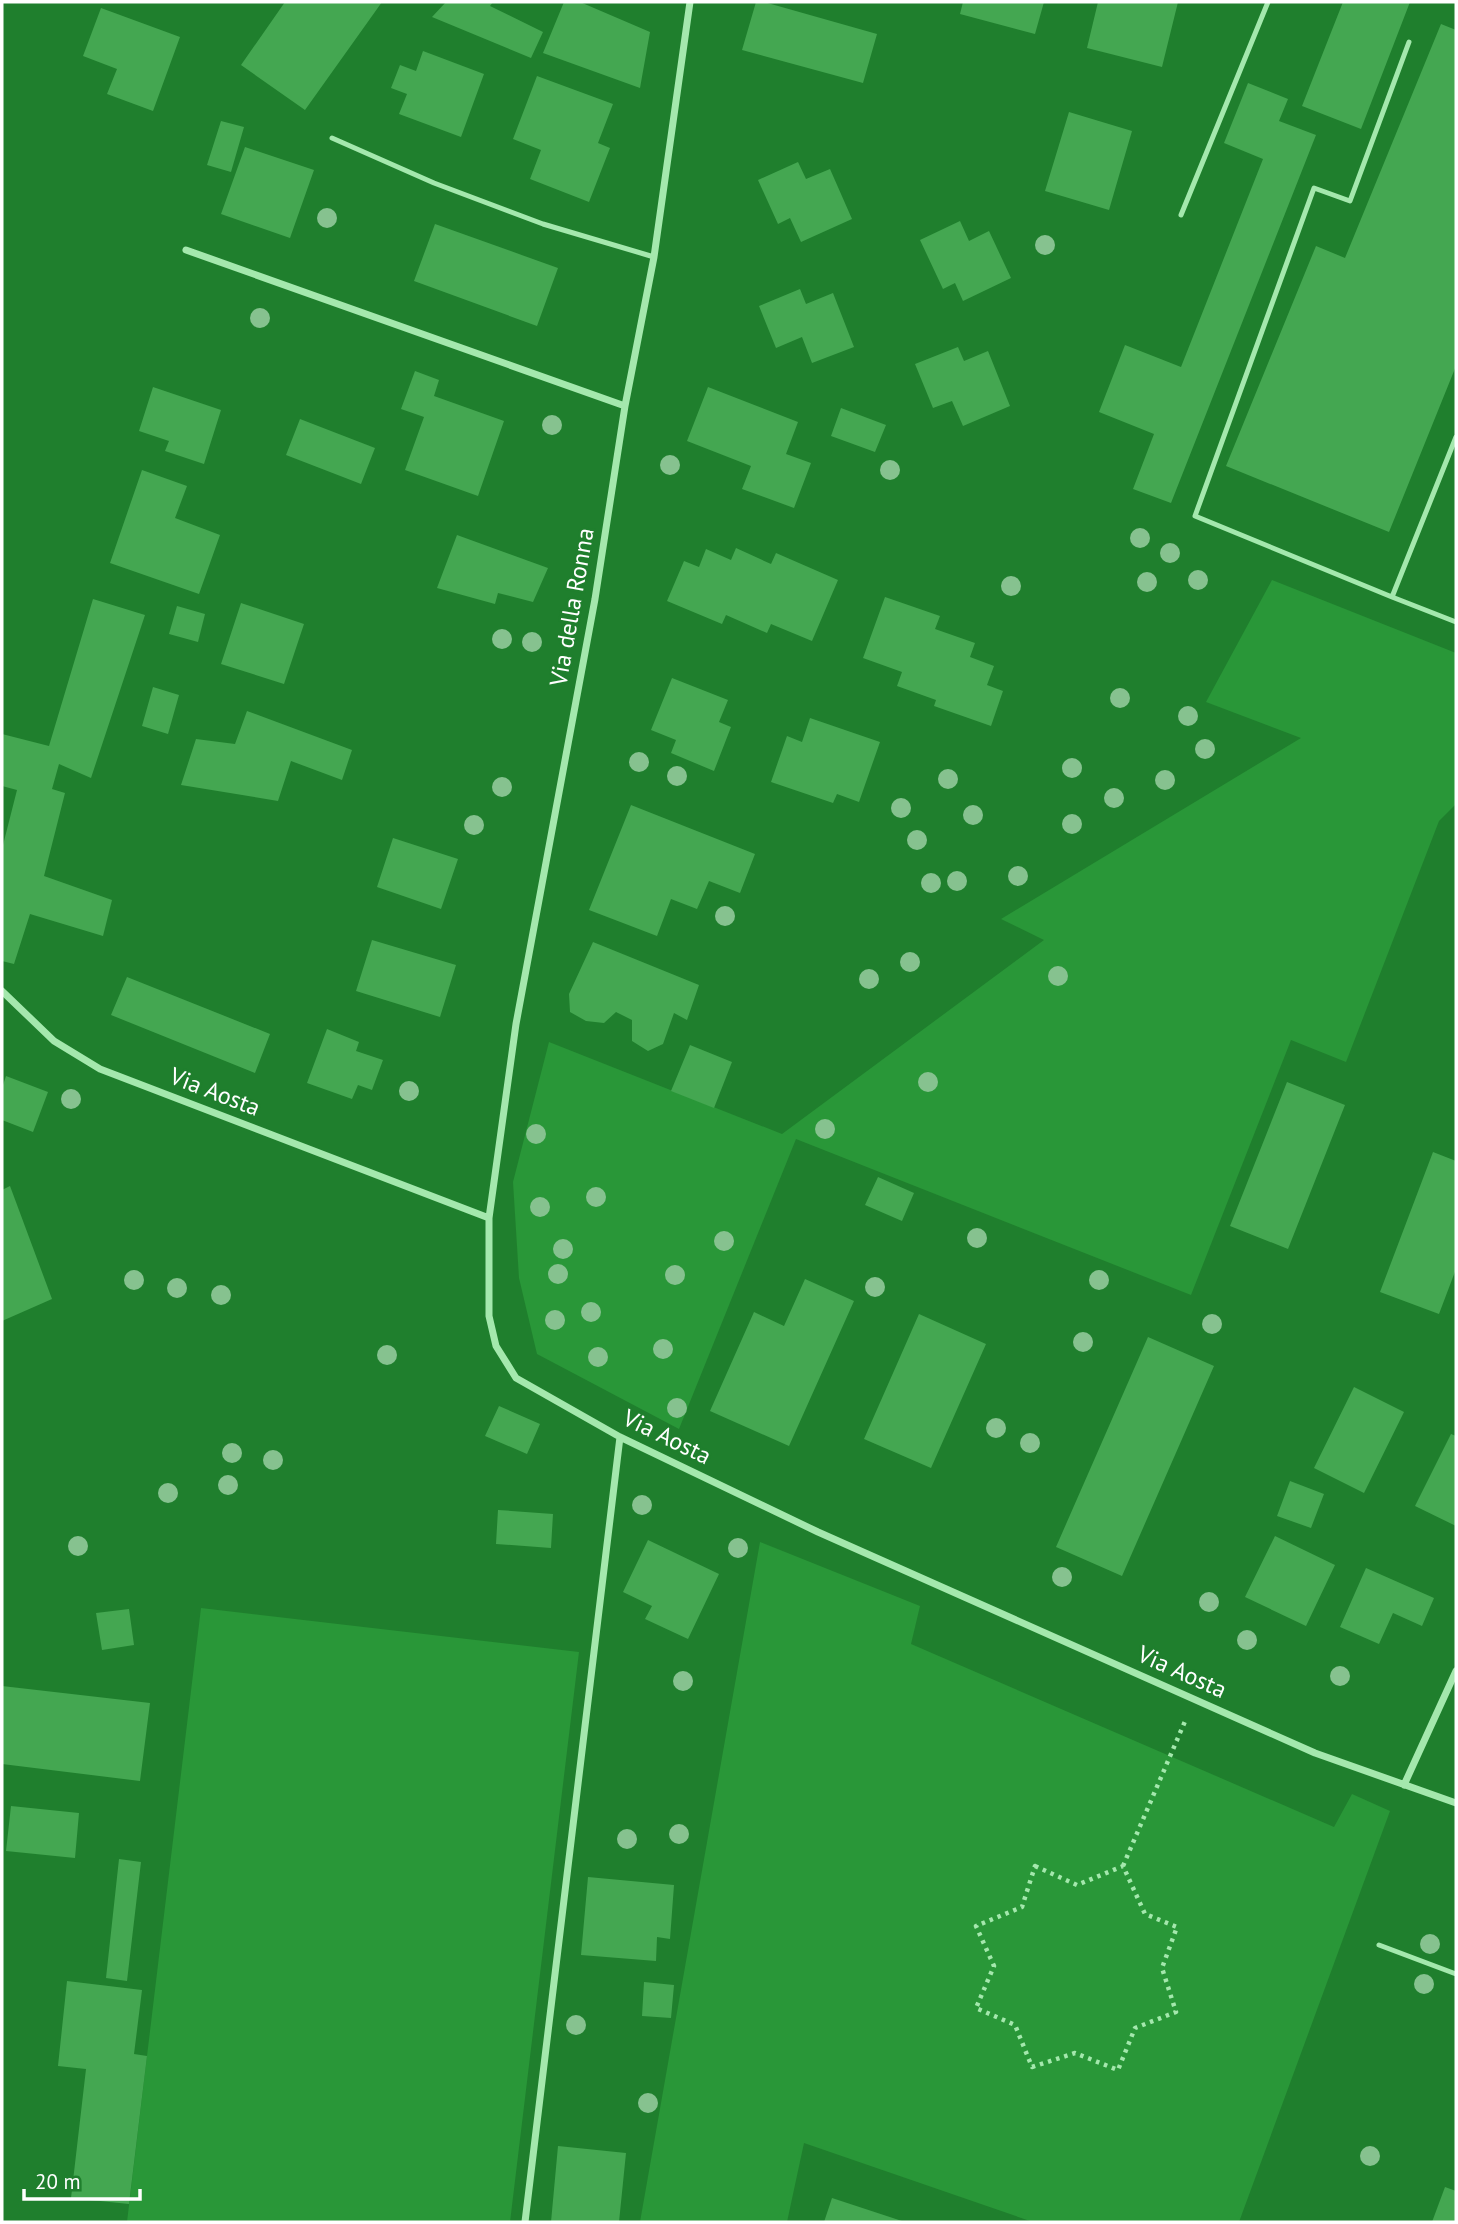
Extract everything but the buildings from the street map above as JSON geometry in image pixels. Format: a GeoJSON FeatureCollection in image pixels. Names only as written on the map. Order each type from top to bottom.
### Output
{"type":"FeatureCollection","features":[{"type":"Feature","properties":{"kind":"street","name":"Via della Ronna"},"geometry":{"type":"LineString","coordinates":[[489,1218],[516,1024],[595,599],[625,406],[654,257],[690,2]]}},
{"type":"Feature","properties":{"kind":"street"},"geometry":{"type":"LineString","coordinates":[[186,250],[625,406]]}},
{"type":"Feature","properties":{"kind":"street","name":"Via Aosta"},"geometry":{"type":"LineString","coordinates":[[2,991],[54,1041],[100,1069],[489,1218],[489,1316],[496,1346],[516,1378],[620,1437],[818,1532],[1315,1754],[1456,1803]]}},
{"type":"Feature","properties":{"kind":"street"},"geometry":{"type":"LineString","coordinates":[[525,2222],[620,1437]]}},
{"type":"Feature","properties":{"kind":"street"},"geometry":{"type":"LineString","coordinates":[[1404,1785],[1456,1671]]}},
{"type":"Feature","properties":{"kind":"lane"},"geometry":{"type":"LineString","coordinates":[[1181,215],[1268,2]]}},
{"type":"Feature","properties":{"kind":"lane"},"geometry":{"type":"LineString","coordinates":[[1409,42],[1350,201],[1314,188],[1195,516],[1456,622]]}},
{"type":"Feature","properties":{"kind":"lane"},"geometry":{"type":"LineString","coordinates":[[332,138],[434,183],[542,224],[654,257]]}},
{"type":"Feature","properties":{"kind":"lane"},"geometry":{"type":"LineString","coordinates":[[1392,597],[1456,437]]}},
{"type":"Feature","properties":{"kind":"lane"},"geometry":{"type":"LineString","coordinates":[[1379,1945],[1456,1974]]}},
{"type":"Feature","properties":{"kind":"path"},"geometry":{"type":"LineString","coordinates":[[1123,1866],[1145,1914],[1177,1927],[1162,1968],[1176,2012],[1135,2028],[1118,2070],[1075,2053],[1032,2067],[1015,2025],[976,2008],[994,1966],[976,1926],[1021,1907],[1035,1866],[1077,1885],[1123,1866],[1195,1699]]}},
{"type":"Feature","properties":{"kind":"green space"},"geometry":{"type":"Polygon","coordinates":[[[1272,580],[1456,653],[1456,804],[1439,821],[1346,1062],[1291,1040],[1191,1295],[796,1139],[679,1429],[537,1354],[519,1278],[513,1182],[549,1042],[782,1134],[1044,940],[1001,919],[1301,738],[1206,702],[1272,580]]]}},
{"type":"Feature","properties":{"kind":"green space"},"geometry":{"type":"Polygon","coordinates":[[[760,1542],[920,1606],[911,1644],[1334,1827],[1352,1794],[1390,1811],[1239,2222],[1033,2222],[804,2143],[787,2222],[640,2222],[760,1542]]]}},
{"type":"Feature","properties":{"kind":"green space"},"geometry":{"type":"Polygon","coordinates":[[[201,1608],[579,1652],[510,2222],[127,2222],[201,1608]]]}}]}
